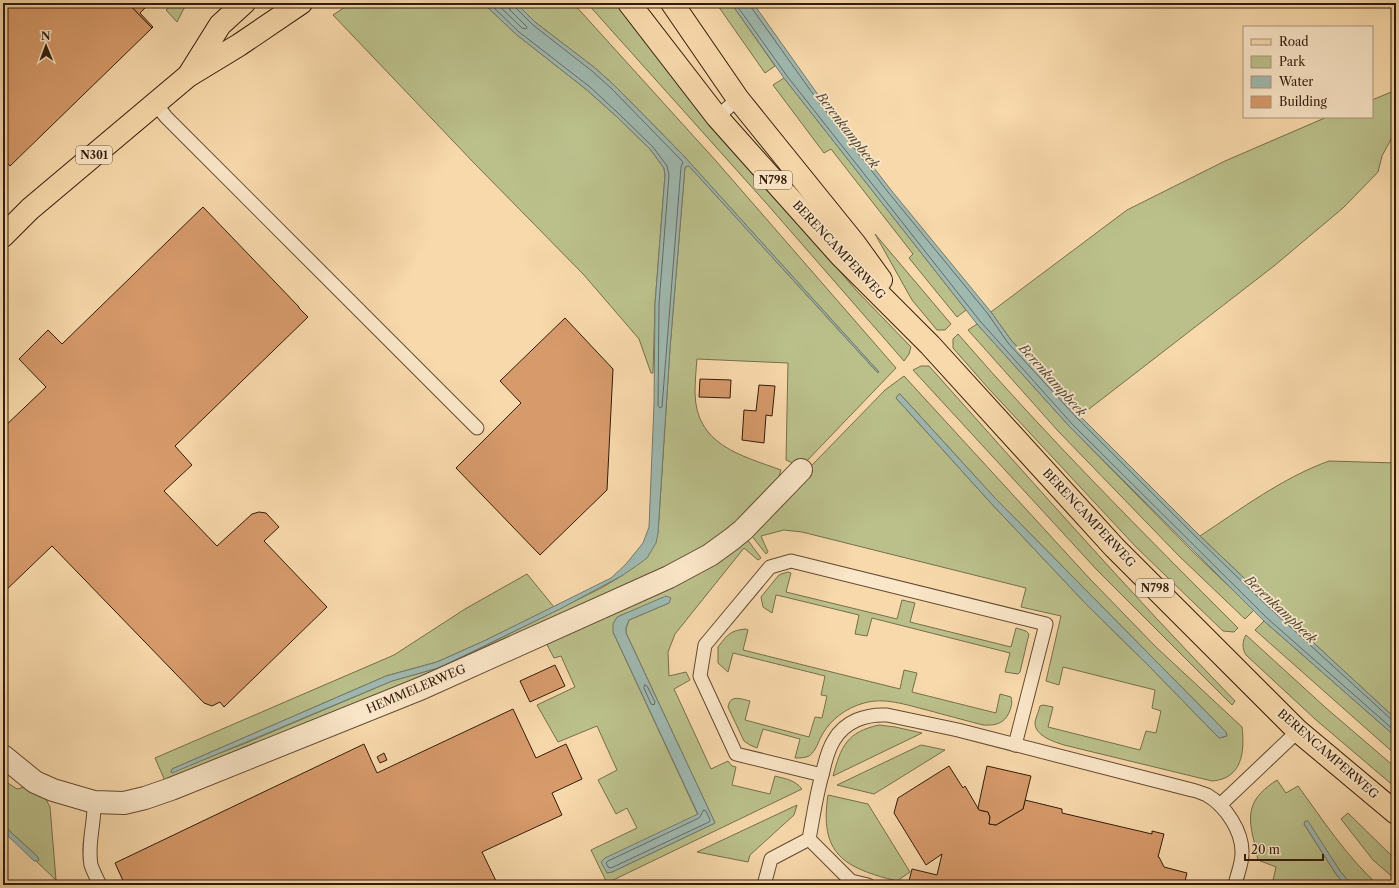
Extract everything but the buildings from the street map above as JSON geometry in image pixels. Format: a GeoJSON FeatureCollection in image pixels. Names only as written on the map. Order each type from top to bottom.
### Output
{"type":"FeatureCollection","features":[{"type":"Feature","properties":{"kind":"main road","name":"N301"},"geometry":{"type":"LineString","coordinates":[[188,76],[220,25],[244,3]]}},
{"type":"Feature","properties":{"kind":"main road","name":"N301"},"geometry":{"type":"LineString","coordinates":[[3,236],[30,209],[188,76],[239,45],[301,3]]}},
{"type":"Feature","properties":{"kind":"main road","name":"BERENCAMPERWEG"},"geometry":{"type":"LineString","coordinates":[[629,3],[717,117],[842,256],[930,345],[1114,547],[1298,731],[1396,813]]}},
{"type":"Feature","properties":{"kind":"main road","name":"BERENCAMPERWEG"},"geometry":{"type":"LineString","coordinates":[[672,3],[738,99],[854,244],[930,345]]}},
{"type":"Feature","properties":{"kind":"street","name":"HEMMELERWEG"},"geometry":{"type":"LineString","coordinates":[[3,756],[35,782],[53,790],[94,802],[124,803],[145,798],[171,789],[422,688],[669,577],[710,555],[732,540],[802,470]]}},
{"type":"Feature","properties":{"kind":"lane"},"geometry":{"type":"LineString","coordinates":[[717,117],[738,99]]}},
{"type":"Feature","properties":{"kind":"lane"},"geometry":{"type":"LineString","coordinates":[[155,103],[166,117],[477,428]]}},
{"type":"Feature","properties":{"kind":"lane"},"geometry":{"type":"LineString","coordinates":[[822,775],[736,754],[700,676],[705,645],[770,567],[791,561],[1046,624],[1015,745]]}},
{"type":"Feature","properties":{"kind":"lane"},"geometry":{"type":"LineString","coordinates":[[809,839],[818,788],[833,741],[847,725],[859,718],[876,714],[887,715],[958,730],[1207,795],[1220,805],[1236,826],[1242,845],[1242,856],[1235,885]]}},
{"type":"Feature","properties":{"kind":"lane"},"geometry":{"type":"LineString","coordinates":[[1220,805],[1298,731]]}},
{"type":"Feature","properties":{"kind":"lane"},"geometry":{"type":"LineString","coordinates":[[94,802],[95,816],[90,840],[91,865],[100,885]]}},
{"type":"Feature","properties":{"kind":"lane"},"geometry":{"type":"LineString","coordinates":[[764,885],[771,859],[809,839]]}},
{"type":"Feature","properties":{"kind":"lane"},"geometry":{"type":"LineString","coordinates":[[809,839],[851,880],[868,885]]}},
{"type":"Feature","properties":{"kind":"green space"},"geometry":{"type":"Polygon","coordinates":[[[174,3],[188,3],[177,22],[166,10],[174,3]]]}},
{"type":"Feature","properties":{"kind":"green space"},"geometry":{"type":"Polygon","coordinates":[[[351,3],[400,3],[402,6],[408,6],[413,3],[483,3],[517,35],[587,90],[650,149],[664,168],[665,175],[655,304],[653,373],[651,373],[639,339],[584,275],[474,163],[333,15],[351,3]]]}},
{"type":"Feature","properties":{"kind":"green space"},"geometry":{"type":"Polygon","coordinates":[[[516,3],[573,3],[716,161],[896,368],[801,467],[786,460],[788,363],[697,359],[695,393],[697,411],[703,425],[712,436],[736,453],[781,470],[778,479],[715,546],[452,669],[166,783],[155,758],[394,655],[465,609],[527,574],[554,607],[437,662],[386,676],[172,769],[171,772],[246,743],[392,681],[438,668],[603,587],[623,575],[658,533],[670,348],[685,167],[689,166],[877,372],[879,372],[681,153],[614,85],[595,68],[535,22],[516,3]]]}},
{"type":"Feature","properties":{"kind":"green space"},"geometry":{"type":"Polygon","coordinates":[[[587,3],[620,3],[832,262],[855,289],[911,347],[909,354],[904,361],[767,204],[587,3]]]}},
{"type":"Feature","properties":{"kind":"green space"},"geometry":{"type":"Polygon","coordinates":[[[716,3],[731,3],[775,66],[765,73],[716,3]]]}},
{"type":"Feature","properties":{"kind":"green space"},"geometry":{"type":"Polygon","coordinates":[[[784,78],[966,310],[957,317],[909,258],[913,254],[831,149],[824,153],[773,85],[784,78]]]}},
{"type":"Feature","properties":{"kind":"green space"},"geometry":{"type":"Polygon","coordinates":[[[1396,90],[1396,130],[1382,156],[1378,172],[1343,208],[1274,266],[1080,416],[1011,340],[991,312],[1127,210],[1225,161],[1325,118],[1373,118],[1373,100],[1396,90]]]}},
{"type":"Feature","properties":{"kind":"green space"},"geometry":{"type":"Polygon","coordinates":[[[875,234],[951,324],[945,330],[937,330],[912,300],[875,234]]]}},
{"type":"Feature","properties":{"kind":"green space"},"geometry":{"type":"Polygon","coordinates":[[[977,324],[1070,427],[1193,552],[1254,610],[1245,619],[1179,556],[1058,431],[968,330],[977,324]]]}},
{"type":"Feature","properties":{"kind":"green space"},"geometry":{"type":"Polygon","coordinates":[[[958,334],[1061,447],[1238,628],[1234,632],[1223,631],[1136,547],[989,389],[953,348],[953,339],[958,334]]]}},
{"type":"Feature","properties":{"kind":"green space"},"geometry":{"type":"Polygon","coordinates":[[[921,366],[929,366],[1118,577],[1235,701],[1232,705],[1097,570],[913,370],[921,366]]]}},
{"type":"Feature","properties":{"kind":"green space"},"geometry":{"type":"Polygon","coordinates":[[[904,376],[1090,579],[1156,647],[1242,727],[1242,755],[1235,770],[1230,775],[1222,779],[1212,781],[1064,745],[1041,735],[1035,722],[1040,706],[1043,705],[1053,707],[1048,727],[1140,750],[1146,731],[1156,733],[1161,711],[1152,708],[1155,690],[1063,667],[1059,685],[1046,681],[1061,616],[1021,607],[1026,588],[802,532],[784,530],[761,536],[768,552],[766,554],[748,531],[885,390],[904,376]],[[900,394],[896,398],[989,501],[1086,604],[1219,738],[1227,736],[1226,732],[994,497],[900,394]]]}},
{"type":"Feature","properties":{"kind":"green space"},"geometry":{"type":"Polygon","coordinates":[[[1329,461],[1396,463],[1396,719],[1200,536],[1278,485],[1329,461]]]}},
{"type":"Feature","properties":{"kind":"green space"},"geometry":{"type":"Polygon","coordinates":[[[744,535],[761,558],[758,560],[744,548],[675,634],[668,652],[669,676],[686,672],[690,680],[674,689],[711,769],[728,761],[732,766],[736,767],[732,785],[770,794],[775,776],[787,779],[802,789],[607,883],[591,850],[637,828],[627,808],[616,814],[598,780],[617,770],[597,726],[558,742],[537,705],[575,687],[561,656],[554,658],[544,639],[744,535]],[[669,603],[621,615],[613,632],[698,815],[607,873],[715,823],[626,633],[629,620],[669,603]]]}},
{"type":"Feature","properties":{"kind":"green space"},"geometry":{"type":"Polygon","coordinates":[[[788,572],[791,573],[786,592],[897,619],[902,600],[915,603],[910,622],[1011,647],[1016,628],[1026,631],[1029,634],[1020,672],[1018,674],[1005,672],[1010,653],[872,618],[867,636],[855,634],[859,615],[785,597],[776,595],[772,613],[763,607],[761,597],[778,576],[788,572]]]}},
{"type":"Feature","properties":{"kind":"green space"},"geometry":{"type":"Polygon","coordinates":[[[1264,621],[1396,737],[1396,755],[1255,630],[1264,621]]]}},
{"type":"Feature","properties":{"kind":"green space"},"geometry":{"type":"Polygon","coordinates":[[[746,629],[748,630],[743,650],[900,689],[904,670],[917,673],[912,692],[996,713],[1000,694],[1011,697],[1011,707],[1007,716],[1001,722],[993,725],[983,725],[903,704],[888,701],[872,701],[857,705],[834,719],[822,735],[813,752],[807,757],[795,758],[800,739],[763,729],[757,748],[744,741],[728,707],[731,700],[736,698],[750,701],[745,720],[809,737],[815,717],[822,718],[827,696],[821,695],[825,676],[733,653],[728,672],[718,663],[718,647],[724,639],[733,632],[746,629]]]}},
{"type":"Feature","properties":{"kind":"green space"},"geometry":{"type":"Polygon","coordinates":[[[1246,635],[1326,708],[1396,768],[1396,788],[1315,719],[1246,655],[1243,645],[1246,635]]]}},
{"type":"Feature","properties":{"kind":"green space"},"geometry":{"type":"Polygon","coordinates":[[[879,725],[922,733],[833,776],[839,756],[852,736],[868,728],[879,725]]]}},
{"type":"Feature","properties":{"kind":"green space"},"geometry":{"type":"Polygon","coordinates":[[[921,745],[945,750],[874,794],[837,785],[921,745]]]}},
{"type":"Feature","properties":{"kind":"green space"},"geometry":{"type":"Polygon","coordinates":[[[3,780],[17,789],[25,787],[43,794],[50,807],[56,880],[36,861],[39,860],[37,856],[3,825],[3,780]]]}},
{"type":"Feature","properties":{"kind":"green space"},"geometry":{"type":"Polygon","coordinates":[[[1277,780],[1286,793],[1298,786],[1345,850],[1378,885],[1352,885],[1340,871],[1307,821],[1304,824],[1336,874],[1345,885],[1272,885],[1276,867],[1258,860],[1252,830],[1251,813],[1256,799],[1261,792],[1277,780]]]}},
{"type":"Feature","properties":{"kind":"green space"},"geometry":{"type":"Polygon","coordinates":[[[828,795],[868,804],[910,872],[897,881],[863,870],[850,864],[839,855],[832,845],[828,832],[826,815],[828,795]]]}},
{"type":"Feature","properties":{"kind":"green space"},"geometry":{"type":"Polygon","coordinates":[[[797,805],[794,815],[750,855],[748,862],[697,852],[797,805]]]}},
{"type":"Feature","properties":{"kind":"green space"},"geometry":{"type":"Polygon","coordinates":[[[1348,813],[1396,860],[1396,880],[1373,860],[1341,819],[1348,813]]]}},
{"type":"Feature","properties":{"kind":"water"},"geometry":{"type":"Polygon","coordinates":[[[483,3],[516,3],[535,22],[595,68],[614,85],[681,153],[879,372],[877,372],[689,166],[685,167],[670,348],[658,533],[656,543],[647,558],[623,575],[560,609],[438,668],[392,681],[172,773],[172,769],[386,676],[437,662],[484,641],[611,578],[626,564],[643,543],[649,527],[654,405],[655,304],[665,175],[664,168],[650,149],[616,116],[587,90],[517,35],[483,3]]]}},
{"type":"Feature","properties":{"kind":"water"},"geometry":{"type":"Polygon","coordinates":[[[731,3],[753,3],[821,99],[891,190],[991,312],[1011,340],[1080,416],[1200,536],[1396,719],[1396,737],[1264,621],[1070,427],[977,324],[784,78],[731,3]]]}},
{"type":"Feature","properties":{"kind":"water"},"geometry":{"type":"Polygon","coordinates":[[[899,394],[994,497],[1226,732],[1227,736],[1219,738],[1086,604],[989,501],[896,398],[899,394]]]}},
{"type":"Feature","properties":{"kind":"water"},"geometry":{"type":"Polygon","coordinates":[[[666,596],[671,598],[669,603],[629,620],[626,633],[715,823],[607,873],[601,862],[605,858],[698,814],[613,632],[613,624],[617,617],[666,596]]]}},
{"type":"Feature","properties":{"kind":"water"},"geometry":{"type":"Polygon","coordinates":[[[1305,821],[1308,821],[1340,871],[1352,885],[1345,885],[1336,874],[1304,824],[1305,821]]]}},
{"type":"Feature","properties":{"kind":"water"},"geometry":{"type":"Polygon","coordinates":[[[3,825],[37,856],[38,861],[34,861],[3,831],[3,825]]]}},
{"type":"Feature","properties":{"kind":"water label","name":"Berenkampbeek"},"geometry":{"type":"Point","coordinates":[848,130]}},
{"type":"Feature","properties":{"kind":"water label","name":"Berenkampbeek"},"geometry":{"type":"Point","coordinates":[1053,380]}},
{"type":"Feature","properties":{"kind":"water label","name":"Berenkampbeek"},"geometry":{"type":"Point","coordinates":[1281,609]}}]}
